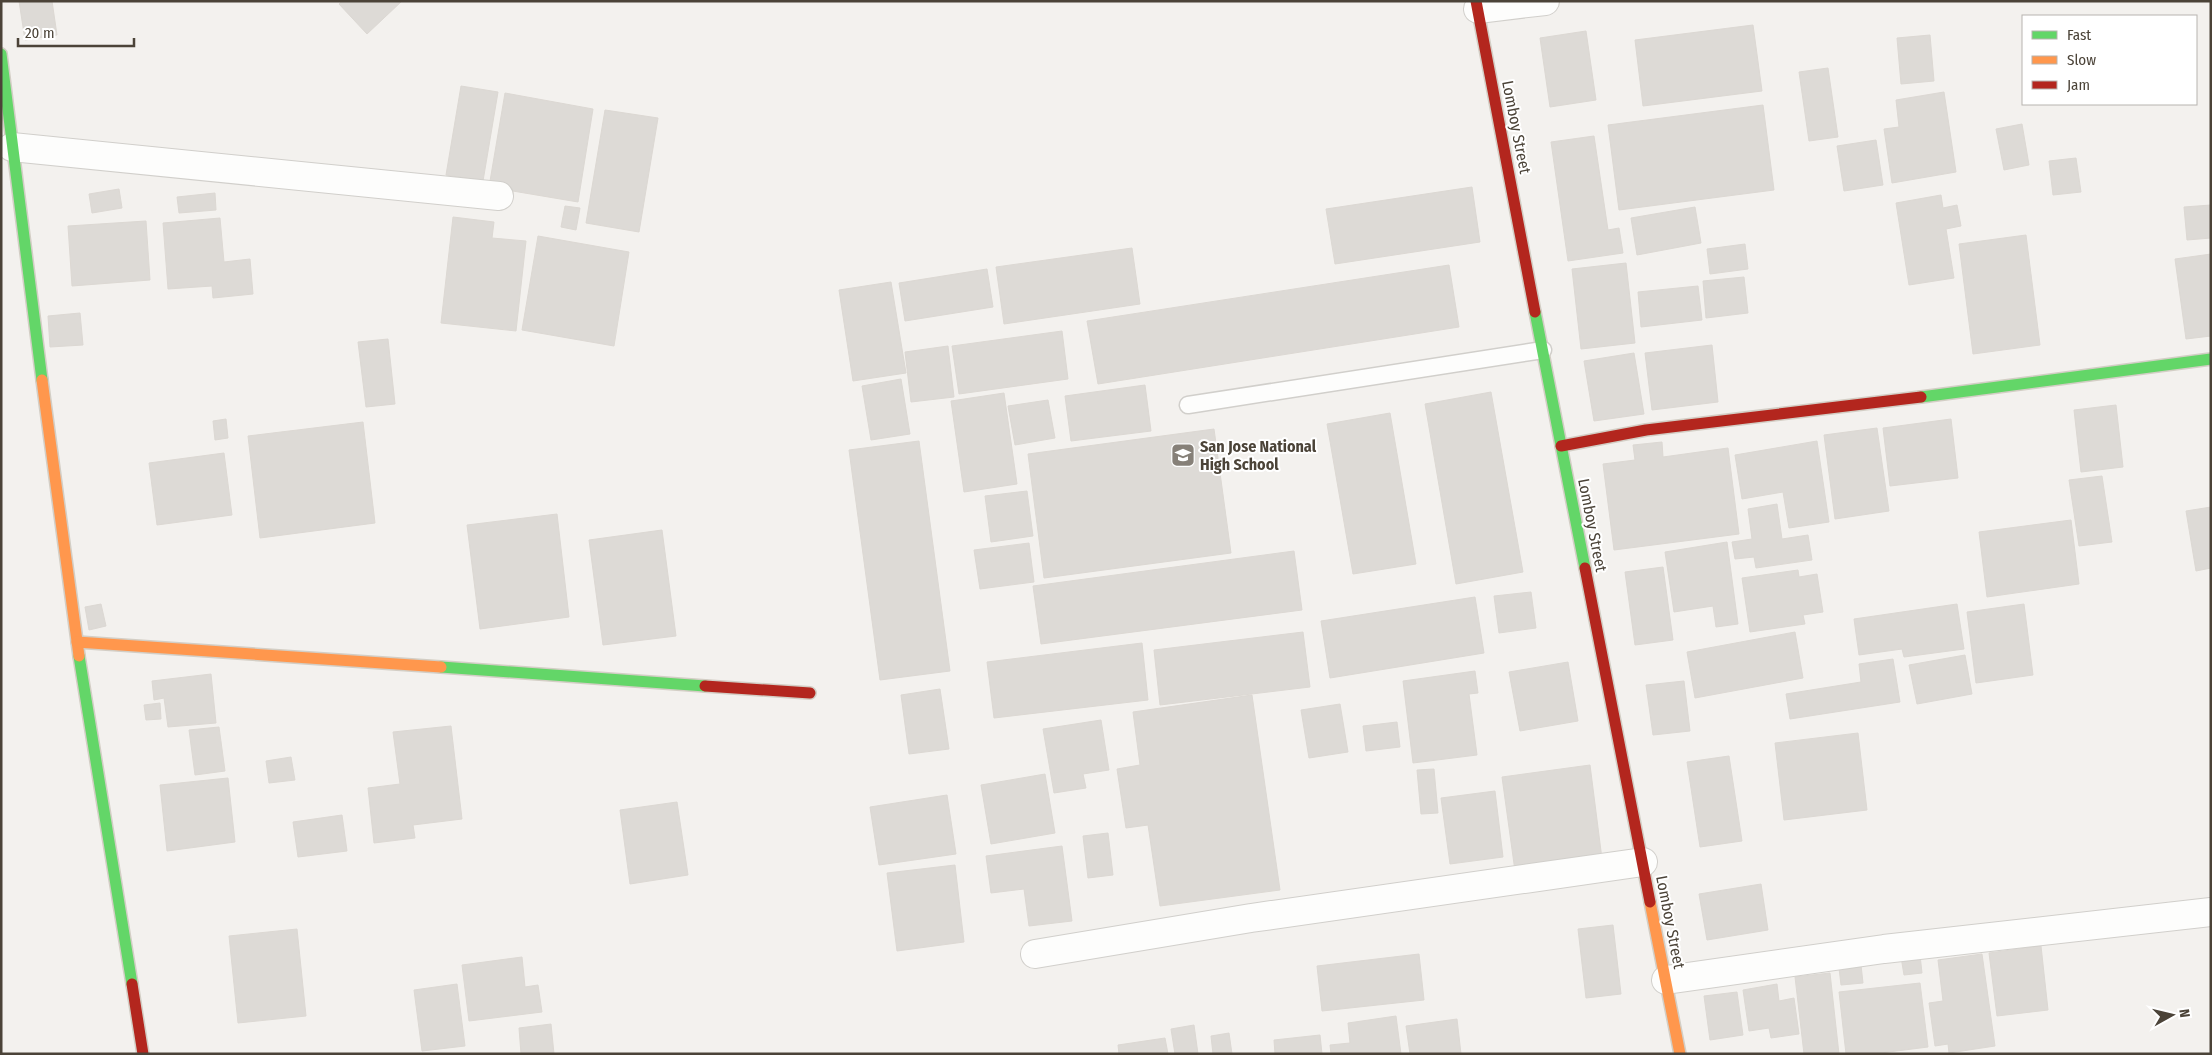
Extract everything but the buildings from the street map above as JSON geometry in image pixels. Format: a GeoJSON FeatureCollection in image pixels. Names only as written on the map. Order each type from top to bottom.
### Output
{"type":"FeatureCollection","features":[{"type":"Feature","properties":{"kind":"street"},"geometry":{"type":"LineString","coordinates":[[1477,5],[1545,1]]}},
{"type":"Feature","properties":{"kind":"street","name":"Lomboy Street"},"geometry":{"type":"LineString","coordinates":[[1477,5],[1680,1054]]}},
{"type":"Feature","properties":{"kind":"street"},"geometry":{"type":"LineString","coordinates":[[1,54],[77,642],[143,1054]]}},
{"type":"Feature","properties":{"kind":"street"},"geometry":{"type":"LineString","coordinates":[[12,147],[499,196]]}},
{"type":"Feature","properties":{"kind":"street"},"geometry":{"type":"LineString","coordinates":[[1561,446],[1646,430],[2211,360]]}},
{"type":"Feature","properties":{"kind":"street"},"geometry":{"type":"LineString","coordinates":[[77,642],[810,692]]}},
{"type":"Feature","properties":{"kind":"street"},"geometry":{"type":"LineString","coordinates":[[1035,954],[1251,918],[1642,862]]}},
{"type":"Feature","properties":{"kind":"street"},"geometry":{"type":"LineString","coordinates":[[1666,980],[1884,949],[2211,912]]}},
{"type":"Feature","properties":{"kind":"lane"},"geometry":{"type":"LineString","coordinates":[[1188,405],[1543,350]]}},
{"type":"Feature","properties":{"kind":"traffic: fast"},"geometry":{"type":"LineString","coordinates":[[1,54],[42,380]]}},
{"type":"Feature","properties":{"kind":"traffic: fast"},"geometry":{"type":"LineString","coordinates":[[1535,312],[1585,568]]}},
{"type":"Feature","properties":{"kind":"traffic: fast"},"geometry":{"type":"LineString","coordinates":[[1921,397],[2211,359]]}},
{"type":"Feature","properties":{"kind":"traffic: fast"},"geometry":{"type":"LineString","coordinates":[[79,656],[132,984]]}},
{"type":"Feature","properties":{"kind":"traffic: fast"},"geometry":{"type":"LineString","coordinates":[[441,667],[705,686]]}},
{"type":"Feature","properties":{"kind":"traffic: slow"},"geometry":{"type":"LineString","coordinates":[[42,380],[79,656]]}},
{"type":"Feature","properties":{"kind":"traffic: slow"},"geometry":{"type":"LineString","coordinates":[[77,642],[441,667]]}},
{"type":"Feature","properties":{"kind":"traffic: slow"},"geometry":{"type":"LineString","coordinates":[[1650,902],[1680,1054]]}},
{"type":"Feature","properties":{"kind":"traffic: jam"},"geometry":{"type":"LineString","coordinates":[[1476,1],[1535,312]]}},
{"type":"Feature","properties":{"kind":"traffic: jam"},"geometry":{"type":"LineString","coordinates":[[1561,446],[1646,430],[1921,397]]}},
{"type":"Feature","properties":{"kind":"traffic: jam"},"geometry":{"type":"LineString","coordinates":[[1585,568],[1650,902]]}},
{"type":"Feature","properties":{"kind":"traffic: jam"},"geometry":{"type":"LineString","coordinates":[[705,686],[810,693]]}},
{"type":"Feature","properties":{"kind":"traffic: jam"},"geometry":{"type":"LineString","coordinates":[[132,984],[143,1054]]}},
{"type":"Feature","properties":{"kind":"place","name":"San Jose National High School"},"geometry":{"type":"Point","coordinates":[1183,455]}}]}
